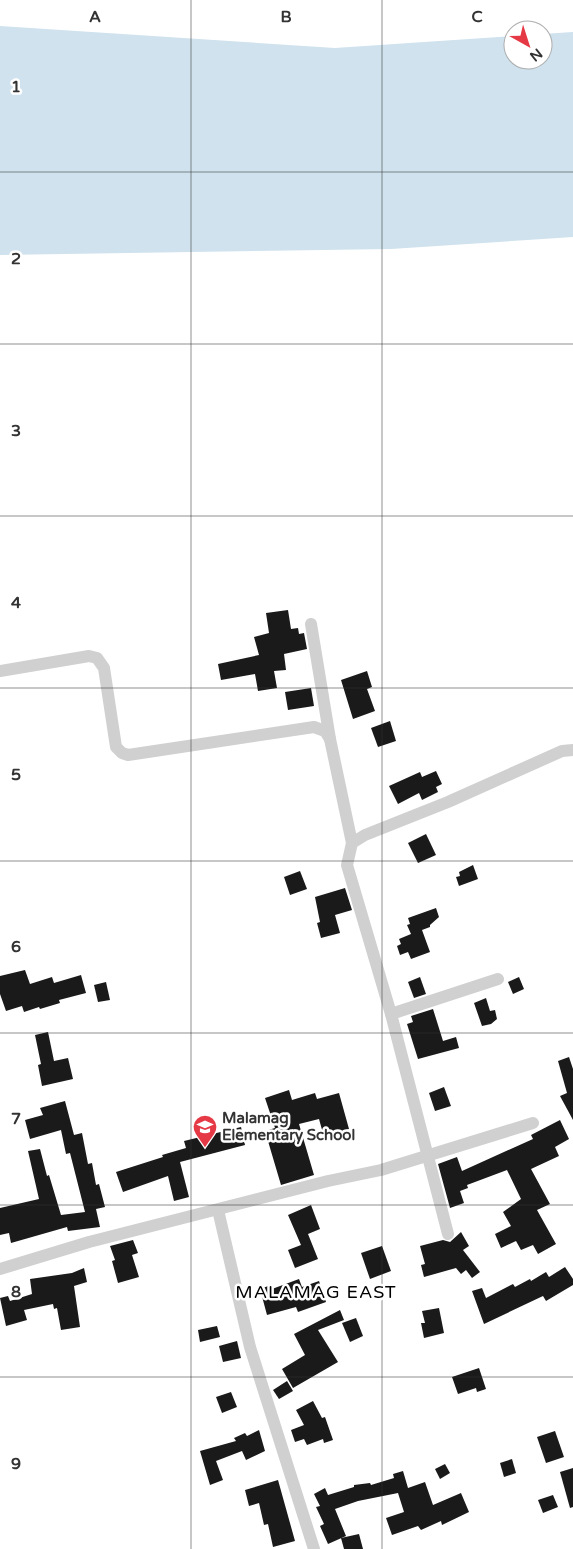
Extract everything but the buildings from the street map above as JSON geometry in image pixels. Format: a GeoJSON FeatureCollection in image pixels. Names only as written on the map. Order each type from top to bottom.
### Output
{"type":"FeatureCollection","features":[{"type":"Feature","properties":{"kind":"street"},"geometry":{"type":"LineString","coordinates":[[311,624],[330,739],[352,843],[347,865],[391,1014],[448,1234]]}},
{"type":"Feature","properties":{"kind":"street"},"geometry":{"type":"LineString","coordinates":[[0,671],[89,656],[97,658],[104,668],[116,747],[122,753],[128,755],[314,727],[325,731],[330,739]]}},
{"type":"Feature","properties":{"kind":"street"},"geometry":{"type":"LineString","coordinates":[[352,843],[365,835],[448,802],[562,752],[573,750]]}},
{"type":"Feature","properties":{"kind":"street"},"geometry":{"type":"LineString","coordinates":[[391,1014],[498,979]]}},
{"type":"Feature","properties":{"kind":"street"},"geometry":{"type":"LineString","coordinates":[[0,1269],[88,1242],[328,1181],[381,1170],[534,1123]]}},
{"type":"Feature","properties":{"kind":"street"},"geometry":{"type":"LineString","coordinates":[[218,1210],[250,1347],[314,1549]]}},
{"type":"Feature","properties":{"kind":"water"},"geometry":{"type":"Polygon","coordinates":[[[0,26],[335,48],[503,37],[503,70],[553,70],[553,33],[573,32],[573,237],[391,249],[0,255],[0,26]]]}},
{"type":"Feature","properties":{"kind":"place","name":"Malamag Elementary School"},"geometry":{"type":"Point","coordinates":[205,1148]}},
{"type":"Feature","properties":{"kind":"district","name":"MALAMAG EAST"},"geometry":{"type":"Point","coordinates":[316,1292]}}]}
